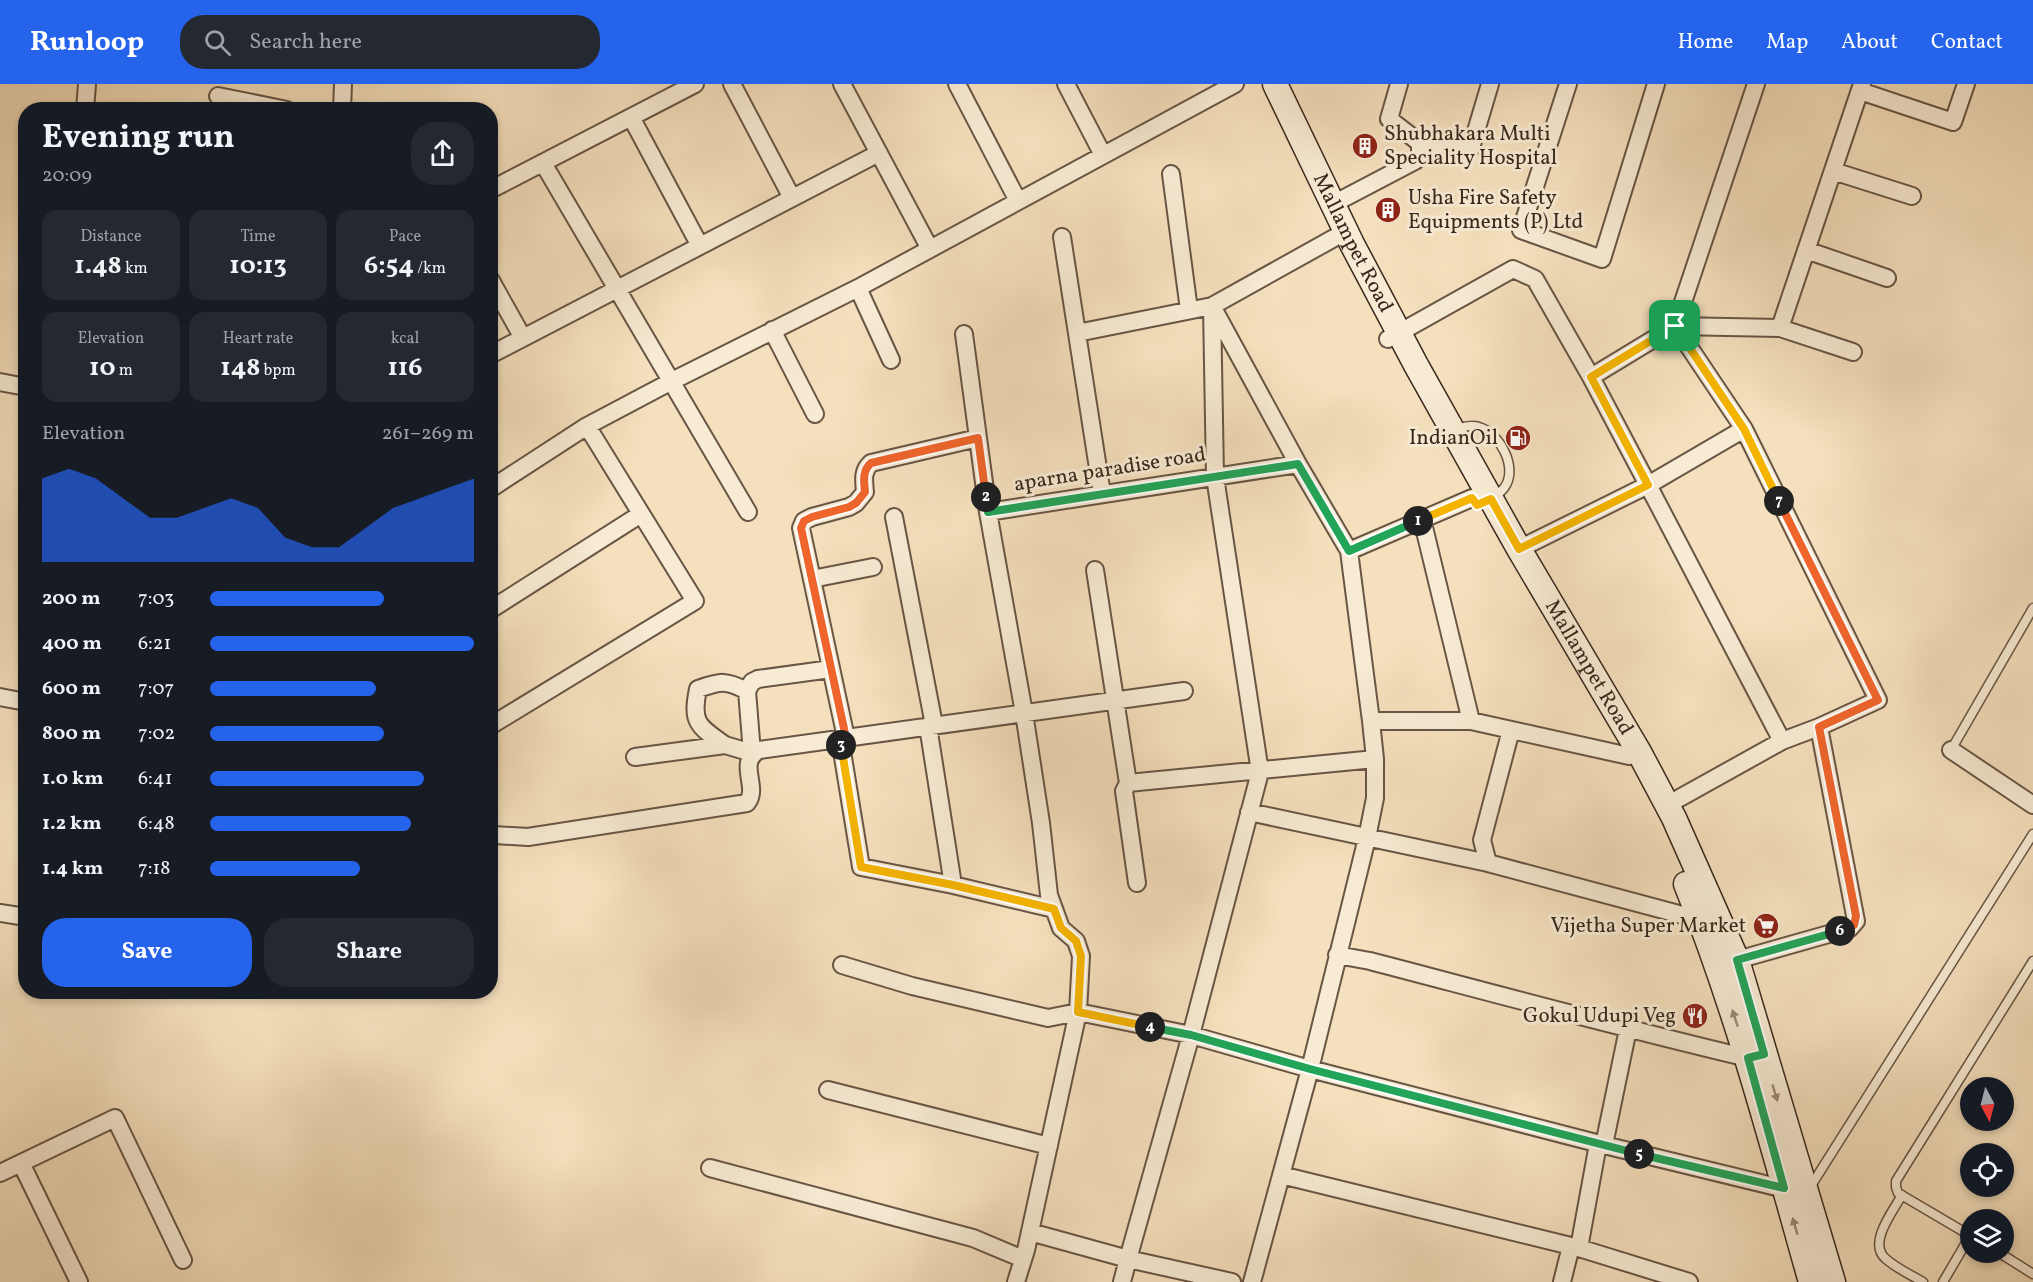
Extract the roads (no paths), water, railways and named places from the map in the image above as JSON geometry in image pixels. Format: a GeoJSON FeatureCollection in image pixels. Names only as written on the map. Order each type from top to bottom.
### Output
{"type":"FeatureCollection","features":[{"type":"Feature","properties":{"kind":"main road","name":"Mallampet Road"},"geometry":{"type":"LineString","coordinates":[[1259,84],[1334,238],[1394,336]]}},
{"type":"Feature","properties":{"kind":"main road","name":"Mallampet Road"},"geometry":{"type":"LineString","coordinates":[[1275,84],[1394,336],[1480,501],[1667,806],[1709,917],[1756,1056],[1795,1191],[1811,1282]]}},
{"type":"Feature","properties":{"kind":"main road","name":"Mallampet Road"},"geometry":{"type":"LineString","coordinates":[[1480,501],[1519,549],[1534,587]]}},
{"type":"Feature","properties":{"kind":"main road","name":"Mallampet Road"},"geometry":{"type":"LineString","coordinates":[[1634,754],[1656,812],[1709,917],[1737,960],[1756,1056]]}},
{"type":"Feature","properties":{"kind":"main road","name":"Mallampet Road"},"geometry":{"type":"LineString","coordinates":[[1795,1191],[1833,1282]]}},
{"type":"Feature","properties":{"kind":"street"},"geometry":{"type":"LineString","coordinates":[[86,102],[87,84]]}},
{"type":"Feature","properties":{"kind":"street"},"geometry":{"type":"LineString","coordinates":[[342,102],[343,84]]}},
{"type":"Feature","properties":{"kind":"street"},"geometry":{"type":"LineString","coordinates":[[498,186],[695,84]]}},
{"type":"Feature","properties":{"kind":"street"},"geometry":{"type":"LineString","coordinates":[[732,84],[792,198]]}},
{"type":"Feature","properties":{"kind":"street"},"geometry":{"type":"LineString","coordinates":[[842,84],[930,249]]}},
{"type":"Feature","properties":{"kind":"street"},"geometry":{"type":"LineString","coordinates":[[957,84],[1018,201]]}},
{"type":"Feature","properties":{"kind":"street"},"geometry":{"type":"LineString","coordinates":[[1066,84],[1103,155]]}},
{"type":"Feature","properties":{"kind":"street"},"geometry":{"type":"LineString","coordinates":[[498,484],[587,426],[858,288],[1235,84]]}},
{"type":"Feature","properties":{"kind":"street"},"geometry":{"type":"LineString","coordinates":[[1399,84],[1389,119],[1420,143],[1471,148],[1490,84]]}},
{"type":"Feature","properties":{"kind":"street"},"geometry":{"type":"LineString","coordinates":[[1568,84],[1521,230],[1602,259],[1656,84]]}},
{"type":"Feature","properties":{"kind":"street"},"geometry":{"type":"LineString","coordinates":[[1675,326],[1756,84]]}},
{"type":"Feature","properties":{"kind":"street"},"geometry":{"type":"LineString","coordinates":[[1780,328],[1861,88],[1953,122],[1966,84]]}},
{"type":"Feature","properties":{"kind":"street"},"geometry":{"type":"LineString","coordinates":[[218,97],[245,102]]}},
{"type":"Feature","properties":{"kind":"street"},"geometry":{"type":"LineString","coordinates":[[631,117],[700,246]]}},
{"type":"Feature","properties":{"kind":"street"},"geometry":{"type":"LineString","coordinates":[[1333,204],[1415,161],[1420,155],[1420,143]]}},
{"type":"Feature","properties":{"kind":"street"},"geometry":{"type":"LineString","coordinates":[[498,351],[879,153]]}},
{"type":"Feature","properties":{"kind":"street"},"geometry":{"type":"LineString","coordinates":[[543,162],[748,512]]}},
{"type":"Feature","properties":{"kind":"street"},"geometry":{"type":"LineString","coordinates":[[1833,171],[1912,196]]}},
{"type":"Feature","properties":{"kind":"street"},"geometry":{"type":"LineString","coordinates":[[1171,174],[1189,310]]}},
{"type":"Feature","properties":{"kind":"street"},"geometry":{"type":"LineString","coordinates":[[1062,237],[1102,494]]}},
{"type":"Feature","properties":{"kind":"street"},"geometry":{"type":"LineString","coordinates":[[1077,333],[1212,306],[1334,238]]}},
{"type":"Feature","properties":{"kind":"street"},"geometry":{"type":"LineString","coordinates":[[1806,250],[1887,278]]}},
{"type":"Feature","properties":{"kind":"street"},"geometry":{"type":"LineString","coordinates":[[1394,336],[1513,269],[1535,279],[1591,377],[1782,741]]}},
{"type":"Feature","properties":{"kind":"street"},"geometry":{"type":"LineString","coordinates":[[858,288],[891,360]]}},
{"type":"Feature","properties":{"kind":"street"},"geometry":{"type":"LineString","coordinates":[[498,293],[523,338]]}},
{"type":"Feature","properties":{"kind":"street"},"geometry":{"type":"LineString","coordinates":[[1212,306],[1298,464],[1349,551],[1375,759],[1375,798],[1367,838],[1310,1069],[1252,1282]]}},
{"type":"Feature","properties":{"kind":"street"},"geometry":{"type":"LineString","coordinates":[[1122,1282],[1191,1035],[1260,772],[1215,477],[1212,306]]}},
{"type":"Feature","properties":{"kind":"street"},"geometry":{"type":"LineString","coordinates":[[1667,806],[1782,741],[1878,700],[1744,429],[1675,326]]}},
{"type":"Feature","properties":{"kind":"street"},"geometry":{"type":"LineString","coordinates":[[1591,377],[1675,326],[1780,328],[1853,352]]}},
{"type":"Feature","properties":{"kind":"street"},"geometry":{"type":"LineString","coordinates":[[772,330],[815,414]]}},
{"type":"Feature","properties":{"kind":"street"},"geometry":{"type":"LineString","coordinates":[[964,334],[988,512]]}},
{"type":"Feature","properties":{"kind":"street"},"geometry":{"type":"LineString","coordinates":[[0,382],[18,385]]}},
{"type":"Feature","properties":{"kind":"street"},"geometry":{"type":"LineString","coordinates":[[498,721],[695,601],[587,426]]}},
{"type":"Feature","properties":{"kind":"street"},"geometry":{"type":"LineString","coordinates":[[1519,549],[1648,485],[1744,429]]}},
{"type":"Feature","properties":{"kind":"street"},"geometry":{"type":"LineString","coordinates":[[978,438],[871,463],[864,474],[865,492],[856,503],[804,521],[801,528],[831,669],[861,867],[953,885],[1054,909]]}},
{"type":"Feature","properties":{"kind":"street","name":"aparna paradise road"},"geometry":{"type":"LineString","coordinates":[[1016,1282],[1030,1232],[1078,1012],[1081,956],[1076,941],[1061,928],[1049,895],[1041,823],[1024,713],[988,512],[1298,464]]}},
{"type":"Feature","properties":{"kind":"street"},"geometry":{"type":"LineString","coordinates":[[1349,551],[1422,519],[1480,501]]}},
{"type":"Feature","properties":{"kind":"street"},"geometry":{"type":"LineString","coordinates":[[498,605],[641,513]]}},
{"type":"Feature","properties":{"kind":"street"},"geometry":{"type":"LineString","coordinates":[[894,517],[931,726],[953,885]]}},
{"type":"Feature","properties":{"kind":"street"},"geometry":{"type":"LineString","coordinates":[[1422,519],[1472,721]]}},
{"type":"Feature","properties":{"kind":"street"},"geometry":{"type":"LineString","coordinates":[[812,579],[873,567]]}},
{"type":"Feature","properties":{"kind":"street"},"geometry":{"type":"LineString","coordinates":[[1095,570],[1128,783],[1124,791],[1137,883]]}},
{"type":"Feature","properties":{"kind":"street"},"geometry":{"type":"LineString","coordinates":[[753,753],[747,691],[752,682],[758,679],[831,669]]}},
{"type":"Feature","properties":{"kind":"street"},"geometry":{"type":"LineString","coordinates":[[747,691],[730,682],[711,684],[698,689],[694,706],[696,720],[707,732],[725,745],[753,753]]}},
{"type":"Feature","properties":{"kind":"street"},"geometry":{"type":"LineString","coordinates":[[498,835],[528,837],[747,803],[750,796],[748,760],[753,753],[759,750],[1184,692]]}},
{"type":"Feature","properties":{"kind":"street"},"geometry":{"type":"LineString","coordinates":[[0,697],[18,700]]}},
{"type":"Feature","properties":{"kind":"street"},"geometry":{"type":"LineString","coordinates":[[1371,722],[1472,721],[1634,754]]}},
{"type":"Feature","properties":{"kind":"street"},"geometry":{"type":"LineString","coordinates":[[1737,960],[1850,928],[1856,921],[1819,727]]}},
{"type":"Feature","properties":{"kind":"street"},"geometry":{"type":"LineString","coordinates":[[1488,863],[1482,840],[1512,730]]}},
{"type":"Feature","properties":{"kind":"street"},"geometry":{"type":"LineString","coordinates":[[635,757],[725,745]]}},
{"type":"Feature","properties":{"kind":"street"},"geometry":{"type":"LineString","coordinates":[[1952,750],[2033,805]]}},
{"type":"Feature","properties":{"kind":"street"},"geometry":{"type":"LineString","coordinates":[[1128,783],[1260,772],[1375,759]]}},
{"type":"Feature","properties":{"kind":"street"},"geometry":{"type":"LineString","coordinates":[[1249,812],[1488,863],[1709,917]]}},
{"type":"Feature","properties":{"kind":"street"},"geometry":{"type":"LineString","coordinates":[[0,913],[18,916]]}},
{"type":"Feature","properties":{"kind":"street"},"geometry":{"type":"LineString","coordinates":[[1337,955],[1565,1011],[1628,1029],[1756,1056]]}},
{"type":"Feature","properties":{"kind":"street"},"geometry":{"type":"LineString","coordinates":[[842,965],[912,986],[1048,1018],[1078,1012],[1191,1035],[1310,1069],[1795,1191]]}},
{"type":"Feature","properties":{"kind":"street"},"geometry":{"type":"LineString","coordinates":[[1562,1282],[1575,1247],[1628,1029]]}},
{"type":"Feature","properties":{"kind":"street"},"geometry":{"type":"LineString","coordinates":[[828,1090],[1049,1146]]}},
{"type":"Feature","properties":{"kind":"street"},"geometry":{"type":"LineString","coordinates":[[0,1173],[115,1118],[183,1260]]}},
{"type":"Feature","properties":{"kind":"street"},"geometry":{"type":"LineString","coordinates":[[21,1163],[79,1282]]}},
{"type":"Feature","properties":{"kind":"street"},"geometry":{"type":"LineString","coordinates":[[710,1168],[973,1238],[1023,1258]]}},
{"type":"Feature","properties":{"kind":"street"},"geometry":{"type":"LineString","coordinates":[[1281,1175],[1575,1247],[1689,1282]]}},
{"type":"Feature","properties":{"kind":"street"},"geometry":{"type":"LineString","coordinates":[[1030,1232],[1128,1259],[1232,1282]]}},
{"type":"Feature","properties":{"kind":"lane"},"geometry":{"type":"LineString","coordinates":[[1445,433],[1477,426],[1488,431],[1506,454],[1510,474],[1505,487],[1480,501]]}},
{"type":"Feature","properties":{"kind":"lane"},"geometry":{"type":"LineString","coordinates":[[1952,750],[2033,608]]}},
{"type":"Feature","properties":{"kind":"lane"},"geometry":{"type":"LineString","coordinates":[[1795,1191],[2033,834]]}},
{"type":"Feature","properties":{"kind":"lane"},"geometry":{"type":"LineString","coordinates":[[1960,1229],[1898,1193],[1896,1181],[2033,961]]}},
{"type":"Feature","properties":{"kind":"lane"},"geometry":{"type":"LineString","coordinates":[[1902,1195],[1879,1237],[1879,1248],[1884,1258],[1923,1282]]}},
{"type":"Feature","properties":{"kind":"lane"},"geometry":{"type":"LineString","coordinates":[[1943,1282],[1960,1254]]}},
{"type":"Feature","properties":{"kind":"lane"},"geometry":{"type":"LineString","coordinates":[[2014,1262],[2033,1274]]}},
{"type":"Feature","properties":{"kind":"place","name":"Shubhakara Multi Speciality Hospital"},"geometry":{"type":"Point","coordinates":[1365,146]}},
{"type":"Feature","properties":{"kind":"place","name":"Usha Fire Safety Equipments (P) Ltd"},"geometry":{"type":"Point","coordinates":[1388,210]}},
{"type":"Feature","properties":{"kind":"place","name":"IndianOil"},"geometry":{"type":"Point","coordinates":[1518,438]}},
{"type":"Feature","properties":{"kind":"place","name":"Vijetha Super Market"},"geometry":{"type":"Point","coordinates":[1766,926]}},
{"type":"Feature","properties":{"kind":"place","name":"Gokul Udupi Veg"},"geometry":{"type":"Point","coordinates":[1695,1016]}}]}
